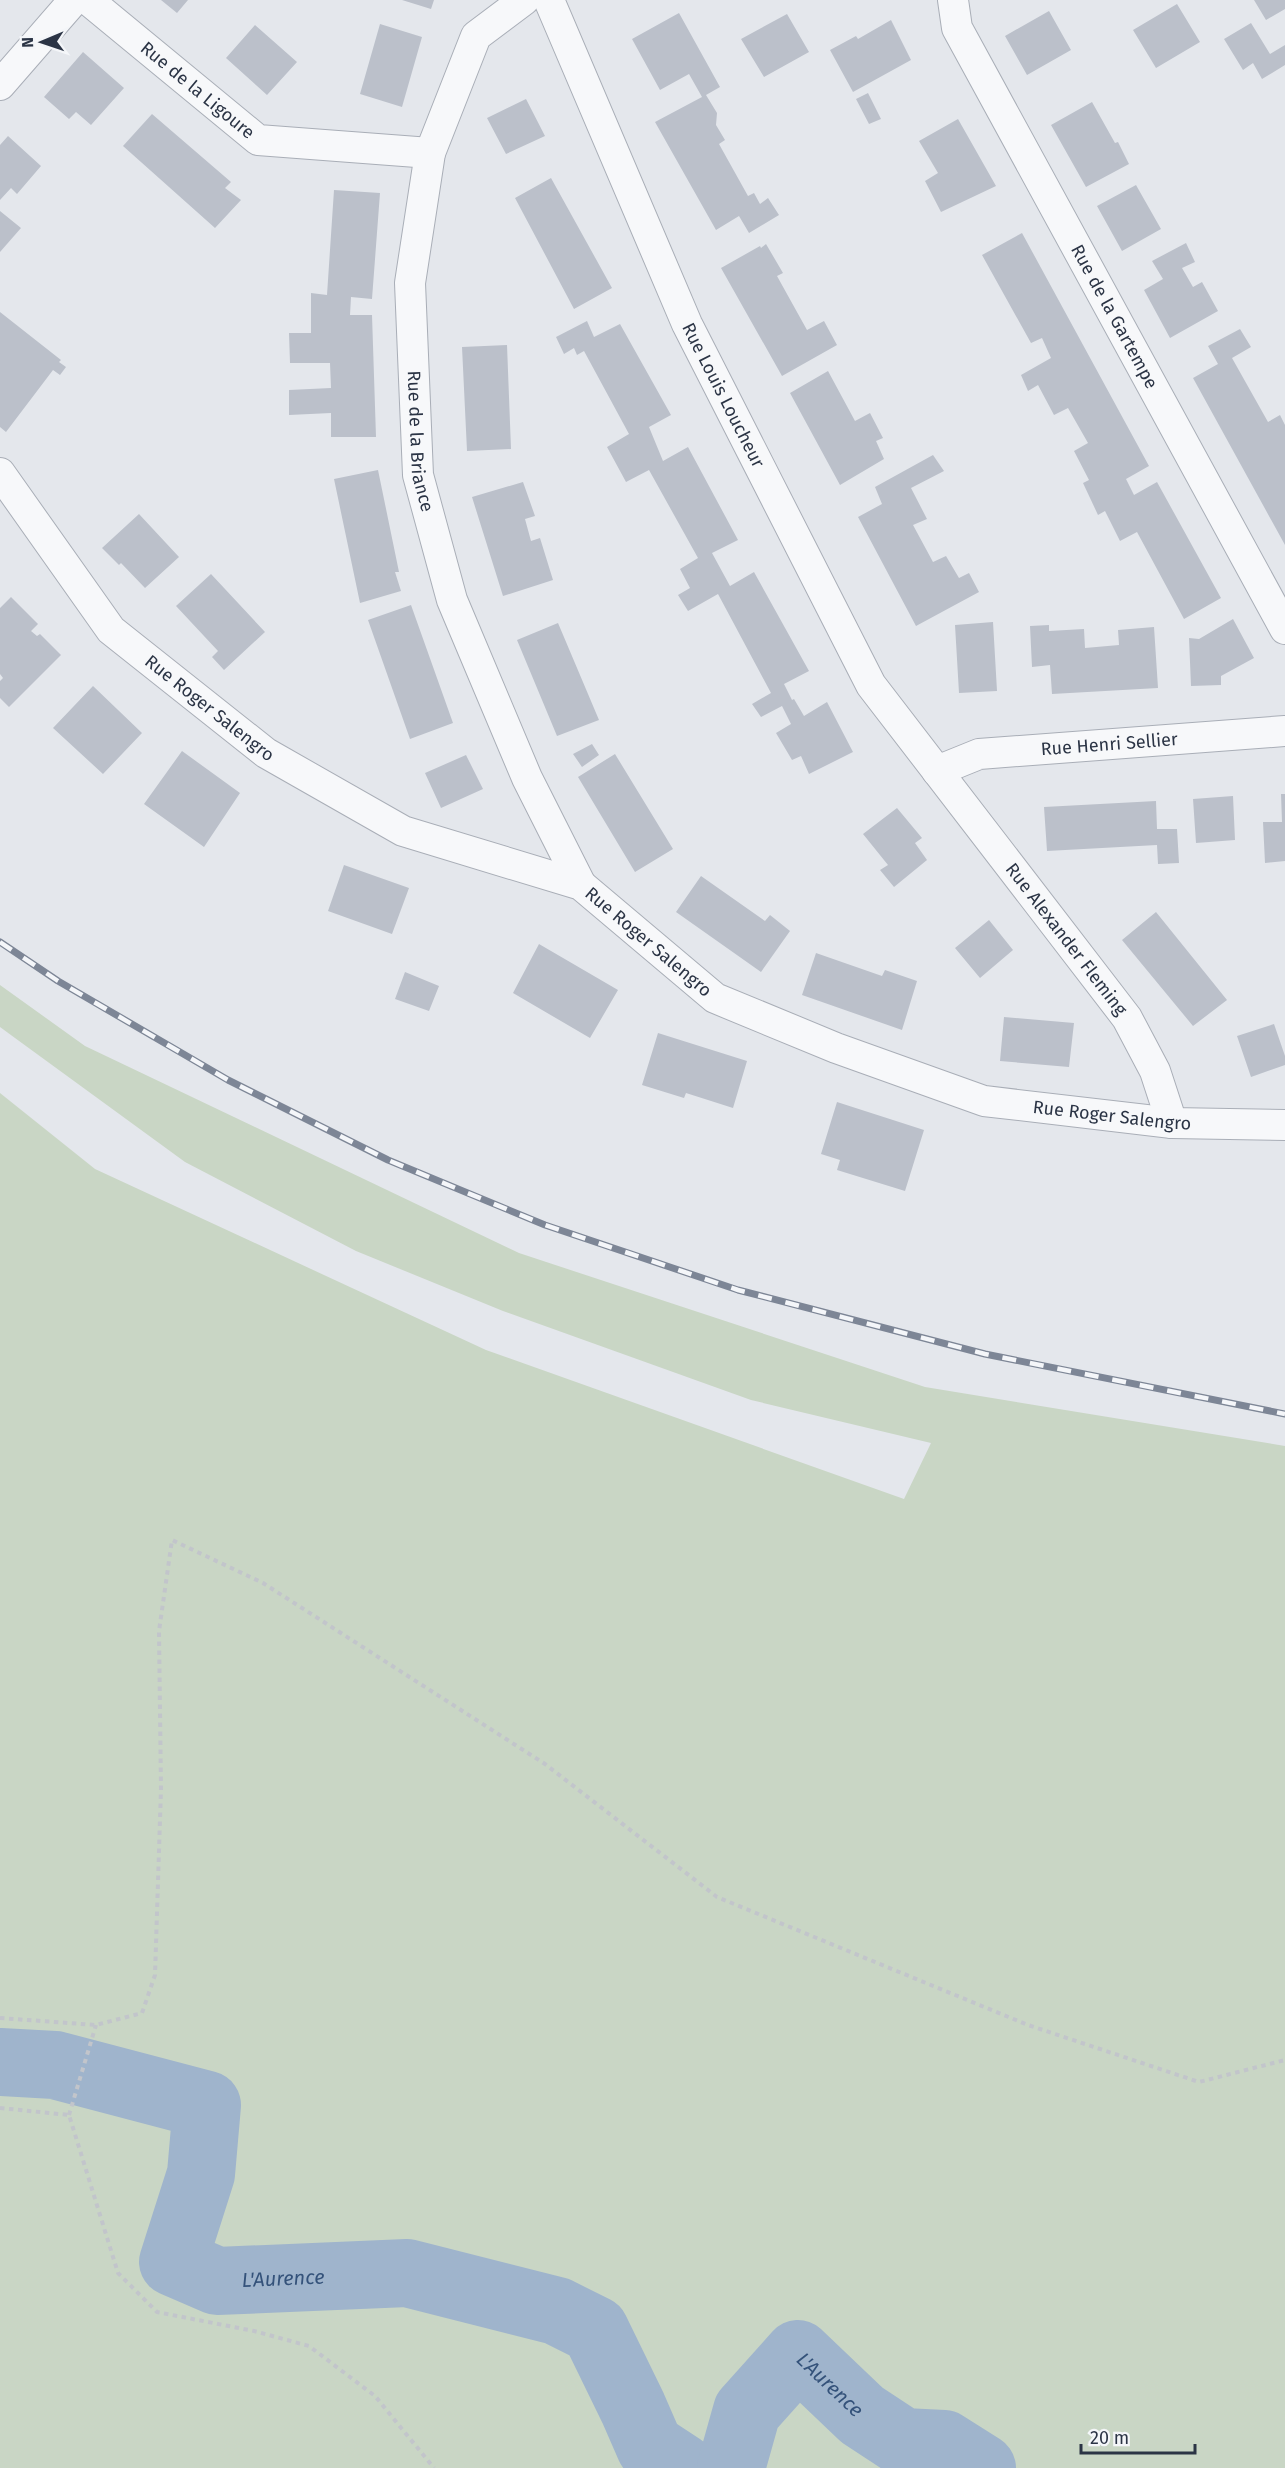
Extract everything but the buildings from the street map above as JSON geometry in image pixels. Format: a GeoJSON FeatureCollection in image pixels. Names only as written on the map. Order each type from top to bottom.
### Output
{"type":"FeatureCollection","features":[{"type":"Feature","properties":{"kind":"street"},"geometry":{"type":"LineString","coordinates":[[0,85],[74,0]]}},
{"type":"Feature","properties":{"kind":"street","name":"Rue de la Ligoure"},"geometry":{"type":"LineString","coordinates":[[88,0],[258,140],[430,153]]}},
{"type":"Feature","properties":{"kind":"street","name":"Rue de la Briance"},"geometry":{"type":"LineString","coordinates":[[524,0],[476,36],[430,153],[410,283],[418,475],[452,600],[527,778],[581,885]]}},
{"type":"Feature","properties":{"kind":"street","name":"Rue Louis Loucheur"},"geometry":{"type":"LineString","coordinates":[[549,0],[687,324],[871,685],[937,771]]}},
{"type":"Feature","properties":{"kind":"street","name":"Rue de la Gartempe"},"geometry":{"type":"LineString","coordinates":[[953,0],[957,28],[1285,629]]}},
{"type":"Feature","properties":{"kind":"street","name":"Rue Roger Salengro"},"geometry":{"type":"LineString","coordinates":[[0,473],[111,630],[266,753],[403,831],[581,885],[715,998],[836,1048],[984,1101],[1172,1123],[1285,1125]]}},
{"type":"Feature","properties":{"kind":"street","name":"Rue Henri Sellier"},"geometry":{"type":"LineString","coordinates":[[937,771],[979,754],[1285,731]]}},
{"type":"Feature","properties":{"kind":"street","name":"Rue Alexander Fleming"},"geometry":{"type":"LineString","coordinates":[[937,771],[1127,1018],[1155,1071],[1172,1123]]}},
{"type":"Feature","properties":{"kind":"path"},"geometry":{"type":"LineString","coordinates":[[0,2018],[96,2025],[142,2013],[155,1975],[161,1789],[159,1631],[172,1540],[263,1583],[545,1764],[717,1897],[1028,2025],[1199,2082],[1285,2060]]}},
{"type":"Feature","properties":{"kind":"path"},"geometry":{"type":"LineString","coordinates":[[96,2025],[69,2115],[118,2273],[157,2312],[254,2331],[309,2346],[375,2396],[434,2468]]}},
{"type":"Feature","properties":{"kind":"path"},"geometry":{"type":"LineString","coordinates":[[0,2108],[69,2115]]}},
{"type":"Feature","properties":{"kind":"green space"},"geometry":{"type":"Polygon","coordinates":[[[0,985],[85,1046],[519,1253],[925,1387],[1285,1446],[1285,2468],[0,2468],[0,1093],[95,1169],[486,1350],[904,1499],[931,1443],[751,1400],[503,1311],[356,1251],[185,1162],[0,1027],[0,985]]]}},
{"type":"Feature","properties":{"kind":"waterway","name":"L'Aurence"},"geometry":{"type":"LineString","coordinates":[[0,2062],[55,2065],[207,2105],[201,2174],[173,2262],[217,2281],[407,2273],[557,2311],[595,2330],[650,2447],[682,2468]]}},
{"type":"Feature","properties":{"kind":"waterway","name":"L'Aurence"},"geometry":{"type":"LineString","coordinates":[[731,2468],[747,2411],[798,2354],[862,2415],[903,2442],[944,2444],[982,2468]]}},
{"type":"Feature","properties":{"kind":"railway"},"geometry":{"type":"LineString","coordinates":[[0,942],[58,981],[228,1080],[388,1160],[545,1225],[738,1290],[985,1354],[1285,1414]]}}]}
